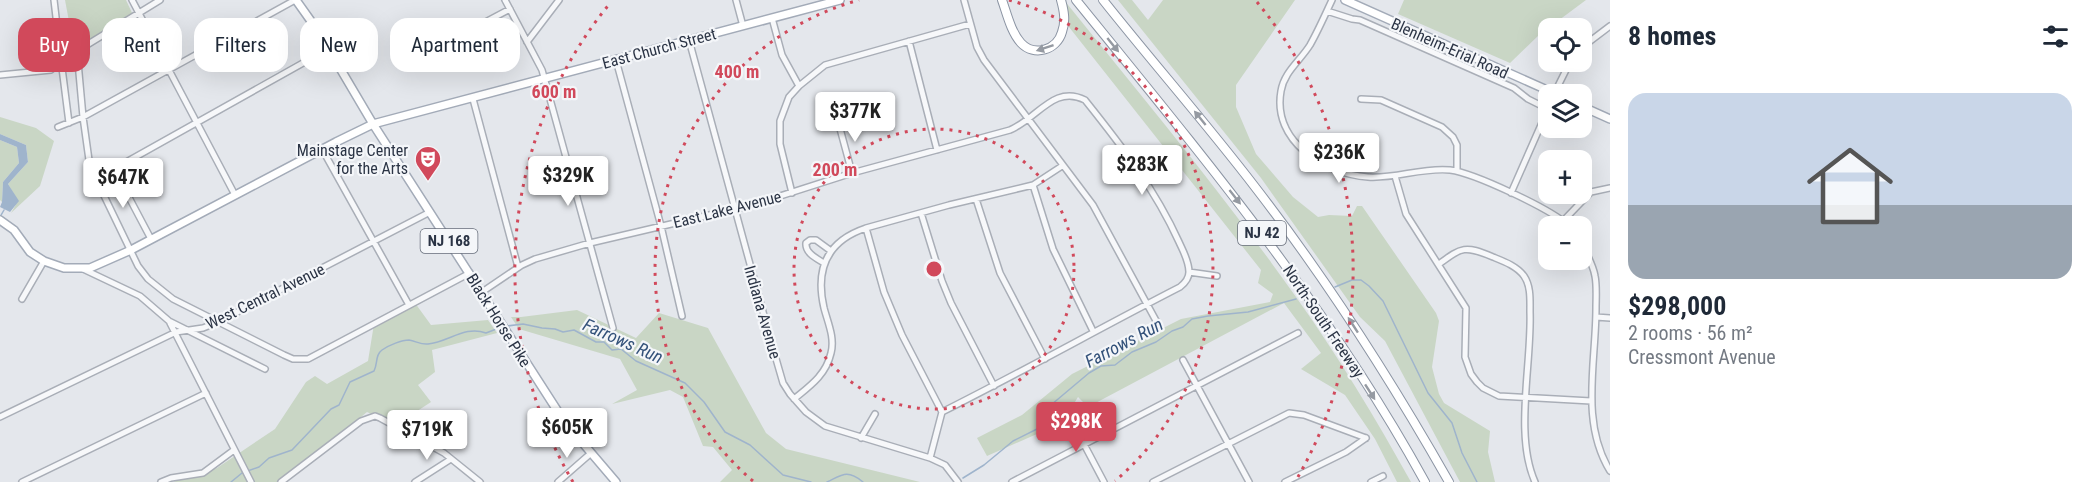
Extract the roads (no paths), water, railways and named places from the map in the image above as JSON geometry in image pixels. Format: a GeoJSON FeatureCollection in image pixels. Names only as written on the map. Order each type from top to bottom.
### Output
{"type":"FeatureCollection","features":[{"type":"Feature","properties":{"kind":"highway"},"geometry":{"type":"LineString","coordinates":[[1002,0],[1017,39],[1026,48],[1037,51],[1049,48],[1060,38],[1065,15],[1061,0]]}},
{"type":"Feature","properties":{"kind":"highway","name":"North-South Freeway"},"geometry":{"type":"LineString","coordinates":[[1076,0],[1188,137],[1296,278],[1378,403],[1425,482]]}},
{"type":"Feature","properties":{"kind":"highway","name":"North-South Freeway"},"geometry":{"type":"LineString","coordinates":[[1103,0],[1241,169],[1293,237],[1415,422],[1449,482]]}},
{"type":"Feature","properties":{"kind":"main road","name":"Black Horse Pike"},"geometry":{"type":"LineString","coordinates":[[295,0],[307,18]]}},
{"type":"Feature","properties":{"kind":"main road","name":"East Church Street"},"geometry":{"type":"LineString","coordinates":[[81,268],[102,264],[131,250],[373,124],[545,80],[772,18],[817,3],[840,0]]}},
{"type":"Feature","properties":{"kind":"main road","name":"Blenheim-Erial Road"},"geometry":{"type":"LineString","coordinates":[[1345,0],[1538,86]]}},
{"type":"Feature","properties":{"kind":"main road","name":"Black Horse Pike"},"geometry":{"type":"LineString","coordinates":[[342,72],[564,421],[616,482]]}},
{"type":"Feature","properties":{"kind":"main road"},"geometry":{"type":"LineString","coordinates":[[1592,111],[1610,119]]}},
{"type":"Feature","properties":{"kind":"main road"},"geometry":{"type":"LineString","coordinates":[[3,222],[14,231],[30,252],[44,261],[64,268],[81,268]]}},
{"type":"Feature","properties":{"kind":"street"},"geometry":{"type":"LineString","coordinates":[[54,0],[56,18]]}},
{"type":"Feature","properties":{"kind":"street"},"geometry":{"type":"LineString","coordinates":[[132,0],[142,18]]}},
{"type":"Feature","properties":{"kind":"street"},"geometry":{"type":"LineString","coordinates":[[160,0],[77,51],[89,160],[138,266],[148,279],[173,298],[218,322],[284,355],[302,360],[308,359],[470,273]]}},
{"type":"Feature","properties":{"kind":"street"},"geometry":{"type":"LineString","coordinates":[[182,63],[295,0]]}},
{"type":"Feature","properties":{"kind":"street"},"geometry":{"type":"LineString","coordinates":[[505,0],[545,80],[613,328]]}},
{"type":"Feature","properties":{"kind":"street"},"geometry":{"type":"LineString","coordinates":[[527,42],[559,0]]}},
{"type":"Feature","properties":{"kind":"street"},"geometry":{"type":"LineString","coordinates":[[736,0],[743,26]]}},
{"type":"Feature","properties":{"kind":"street"},"geometry":{"type":"LineString","coordinates":[[964,0],[977,47],[984,60],[1093,205],[1160,328]]}},
{"type":"Feature","properties":{"kind":"street"},"geometry":{"type":"LineString","coordinates":[[1332,0],[1309,46],[1283,82],[1280,101],[1287,129],[1301,149],[1326,166],[1341,172],[1367,177],[1395,176],[1439,169],[1457,171],[1511,193],[1554,216]]}},
{"type":"Feature","properties":{"kind":"street"},"geometry":{"type":"LineString","coordinates":[[493,18],[510,9]]}},
{"type":"Feature","properties":{"kind":"street"},"geometry":{"type":"LineString","coordinates":[[1327,11],[1360,20],[1514,88],[1538,104]]}},
{"type":"Feature","properties":{"kind":"street"},"geometry":{"type":"LineString","coordinates":[[772,18],[782,55],[799,86]]}},
{"type":"Feature","properties":{"kind":"street"},"geometry":{"type":"LineString","coordinates":[[792,193],[780,144],[780,121],[789,97],[799,86],[825,65],[970,24]]}},
{"type":"Feature","properties":{"kind":"street"},"geometry":{"type":"LineString","coordinates":[[1592,40],[1610,26]]}},
{"type":"Feature","properties":{"kind":"street","name":"Indiana Avenue"},"geometry":{"type":"LineString","coordinates":[[689,40],[783,383],[806,412],[825,426],[930,458],[945,465],[958,482]]}},
{"type":"Feature","properties":{"kind":"street"},"geometry":{"type":"LineString","coordinates":[[909,41],[937,150]]}},
{"type":"Feature","properties":{"kind":"street"},"geometry":{"type":"LineString","coordinates":[[616,60],[661,226],[682,316]]}},
{"type":"Feature","properties":{"kind":"street"},"geometry":{"type":"LineString","coordinates":[[96,179],[300,65]]}},
{"type":"Feature","properties":{"kind":"street"},"geometry":{"type":"LineString","coordinates":[[0,75],[31,72]]}},
{"type":"Feature","properties":{"kind":"street"},"geometry":{"type":"LineString","coordinates":[[63,72],[69,123]]}},
{"type":"Feature","properties":{"kind":"street"},"geometry":{"type":"LineString","coordinates":[[58,127],[83,117],[165,72]]}},
{"type":"Feature","properties":{"kind":"street"},"geometry":{"type":"LineString","coordinates":[[170,72],[235,195]]}},
{"type":"Feature","properties":{"kind":"street","name":"East Lake Avenue"},"geometry":{"type":"LineString","coordinates":[[482,292],[518,267],[535,259],[590,243],[734,209],[852,173],[1010,130],[1056,98],[1067,94],[1085,100],[1142,174],[1183,252],[1189,272]]}},
{"type":"Feature","properties":{"kind":"street"},"geometry":{"type":"LineString","coordinates":[[473,99],[518,267]]}},
{"type":"Feature","properties":{"kind":"street"},"geometry":{"type":"LineString","coordinates":[[1361,99],[1381,100],[1442,127],[1454,137],[1457,145],[1457,171]]}},
{"type":"Feature","properties":{"kind":"street"},"geometry":{"type":"LineString","coordinates":[[852,173],[839,124],[846,116],[860,112]]}},
{"type":"Feature","properties":{"kind":"street"},"geometry":{"type":"LineString","coordinates":[[1511,193],[1538,132]]}},
{"type":"Feature","properties":{"kind":"street"},"geometry":{"type":"LineString","coordinates":[[322,149],[409,306]]}},
{"type":"Feature","properties":{"kind":"street"},"geometry":{"type":"LineString","coordinates":[[794,399],[819,378],[831,354],[832,337],[820,288],[820,277],[831,251],[845,237],[866,228],[1033,185],[1062,166]]}},
{"type":"Feature","properties":{"kind":"street"},"geometry":{"type":"LineString","coordinates":[[114,169],[151,239]]}},
{"type":"Feature","properties":{"kind":"street"},"geometry":{"type":"LineString","coordinates":[[1395,176],[1406,214],[1466,308],[1464,350],[1471,374],[1483,388],[1494,394],[1527,398],[1591,400]]}},
{"type":"Feature","properties":{"kind":"street"},"geometry":{"type":"LineString","coordinates":[[1033,185],[1053,249],[1093,332]]}},
{"type":"Feature","properties":{"kind":"street"},"geometry":{"type":"LineString","coordinates":[[1568,216],[1591,192],[1610,188]]}},
{"type":"Feature","properties":{"kind":"street"},"geometry":{"type":"LineString","coordinates":[[976,199],[1000,273],[1045,359]]}},
{"type":"Feature","properties":{"kind":"street","name":"West Central Avenue"},"geometry":{"type":"LineString","coordinates":[[0,417],[176,332],[188,331],[218,322],[430,212]]}},
{"type":"Feature","properties":{"kind":"street"},"geometry":{"type":"LineString","coordinates":[[921,213],[946,292],[994,386]]}},
{"type":"Feature","properties":{"kind":"street"},"geometry":{"type":"LineString","coordinates":[[866,228],[884,292],[902,335],[942,412],[930,458]]}},
{"type":"Feature","properties":{"kind":"street"},"geometry":{"type":"LineString","coordinates":[[824,263],[809,253],[806,243],[816,240],[831,251]]}},
{"type":"Feature","properties":{"kind":"street"},"geometry":{"type":"LineString","coordinates":[[1439,264],[1457,251],[1471,248],[1509,264],[1524,275],[1530,293],[1531,324],[1525,422],[1528,454],[1535,482]]}},
{"type":"Feature","properties":{"kind":"street"},"geometry":{"type":"LineString","coordinates":[[22,298],[44,261]]}},
{"type":"Feature","properties":{"kind":"street"},"geometry":{"type":"LineString","coordinates":[[81,268],[141,296],[169,321],[265,369]]}},
{"type":"Feature","properties":{"kind":"street"},"geometry":{"type":"LineString","coordinates":[[1592,269],[1595,276],[1596,317],[1591,400],[1596,442],[1610,471]]}},
{"type":"Feature","properties":{"kind":"street"},"geometry":{"type":"LineString","coordinates":[[942,412],[1180,287],[1188,278],[1189,272],[1217,276]]}},
{"type":"Feature","properties":{"kind":"street"},"geometry":{"type":"LineString","coordinates":[[1596,317],[1610,318]]}},
{"type":"Feature","properties":{"kind":"street"},"geometry":{"type":"LineString","coordinates":[[169,321],[251,482]]}},
{"type":"Feature","properties":{"kind":"street"},"geometry":{"type":"LineString","coordinates":[[1012,482],[1298,333]]}},
{"type":"Feature","properties":{"kind":"street"},"geometry":{"type":"LineString","coordinates":[[1183,360],[1249,482]]}},
{"type":"Feature","properties":{"kind":"street"},"geometry":{"type":"LineString","coordinates":[[22,482],[206,393]]}},
{"type":"Feature","properties":{"kind":"street"},"geometry":{"type":"LineString","coordinates":[[1153,482],[1289,413],[1304,415],[1366,438],[1346,452],[1285,482]]}},
{"type":"Feature","properties":{"kind":"street"},"geometry":{"type":"LineString","coordinates":[[861,438],[875,414]]}},
{"type":"Feature","properties":{"kind":"street"},"geometry":{"type":"LineString","coordinates":[[1068,414],[1104,482]]}},
{"type":"Feature","properties":{"kind":"street"},"geometry":{"type":"LineString","coordinates":[[280,482],[361,421],[366,418],[380,417],[451,459],[480,482]]}},
{"type":"Feature","properties":{"kind":"street"},"geometry":{"type":"LineString","coordinates":[[161,482],[171,478],[203,473],[234,450]]}},
{"type":"Feature","properties":{"kind":"street"},"geometry":{"type":"LineString","coordinates":[[558,482],[590,454]]}},
{"type":"Feature","properties":{"kind":"street"},"geometry":{"type":"LineString","coordinates":[[415,482],[451,459]]}},
{"type":"Feature","properties":{"kind":"street"},"geometry":{"type":"LineString","coordinates":[[1371,482],[1383,476]]}},
{"type":"Feature","properties":{"kind":"water"},"geometry":{"type":"Polygon","coordinates":[[[0,134],[26,145],[28,162],[8,184],[19,201],[10,212],[0,207],[3,182],[19,163],[17,147],[0,140],[0,134]]]}},
{"type":"Feature","properties":{"kind":"waterway"},"geometry":{"type":"LineString","coordinates":[[0,217],[4,210]]}},
{"type":"Feature","properties":{"kind":"waterway","name":"Farrows Run"},"geometry":{"type":"LineString","coordinates":[[1335,287],[1352,280],[1361,280],[1383,301],[1428,393],[1452,423],[1462,453],[1477,482]]}},
{"type":"Feature","properties":{"kind":"waterway","name":"Farrows Run"},"geometry":{"type":"LineString","coordinates":[[963,478],[984,465],[1013,441],[1039,428],[1043,423],[1041,415],[1045,410],[1089,373],[1101,366],[1115,365],[1132,352],[1156,342],[1172,331],[1183,327],[1192,319],[1248,312],[1296,299]]}},
{"type":"Feature","properties":{"kind":"waterway","name":"Farrows Run"},"geometry":{"type":"LineString","coordinates":[[507,326],[523,324],[563,332],[574,330],[596,342],[604,342],[612,350],[621,349],[636,361],[685,383],[704,402],[725,432],[750,445],[783,475],[811,482]]}},
{"type":"Feature","properties":{"kind":"waterway","name":"Farrows Run"},"geometry":{"type":"LineString","coordinates":[[231,482],[242,473],[259,467],[269,458],[292,450],[331,409],[339,405],[350,382],[374,371],[378,354],[385,348],[406,340],[423,344],[436,343],[464,332],[486,333],[499,328]]}},
{"type":"Feature","properties":{"kind":"waterway","name":"Farrows Run"},"geometry":{"type":"LineString","coordinates":[[827,482],[845,474],[863,482]]}},
{"type":"Feature","properties":{"kind":"place","name":"Mainstage Center for the Arts"},"geometry":{"type":"Point","coordinates":[428,182]}}]}
